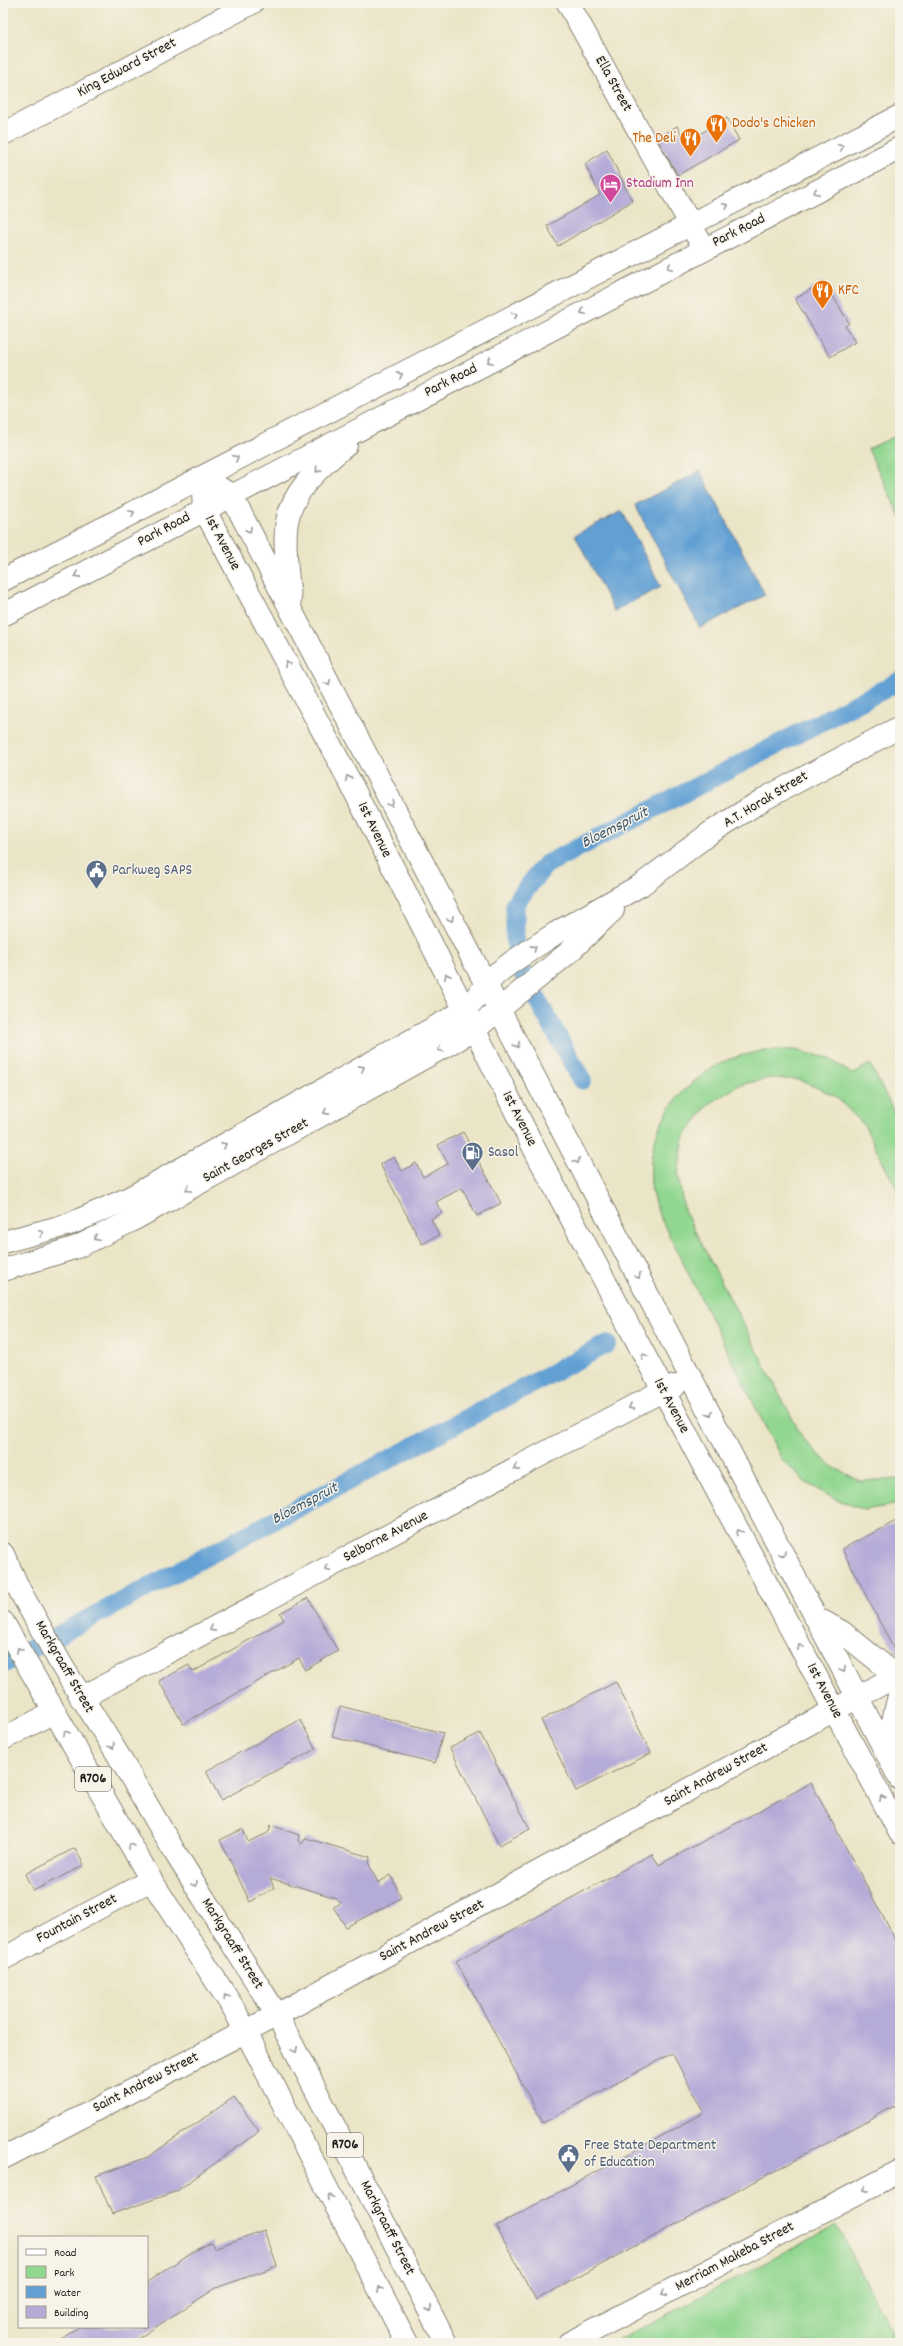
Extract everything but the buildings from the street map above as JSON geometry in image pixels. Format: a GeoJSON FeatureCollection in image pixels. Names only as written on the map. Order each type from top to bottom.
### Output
{"type":"FeatureCollection","features":[{"type":"Feature","properties":{"kind":"street","name":"King Edward Street"},"geometry":{"type":"LineString","coordinates":[[3,134],[252,3]]}},
{"type":"Feature","properties":{"kind":"street","name":"Ella Street"},"geometry":{"type":"LineString","coordinates":[[568,3],[704,249]]}},
{"type":"Feature","properties":{"kind":"street","name":"Park Road"},"geometry":{"type":"LineString","coordinates":[[3,580],[900,116]]}},
{"type":"Feature","properties":{"kind":"street","name":"Park Road"},"geometry":{"type":"LineString","coordinates":[[3,615],[204,509],[900,148]]}},
{"type":"Feature","properties":{"kind":"street"},"geometry":{"type":"LineString","coordinates":[[291,611],[286,529],[290,510],[301,489],[322,466],[380,418]]}},
{"type":"Feature","properties":{"kind":"street"},"geometry":{"type":"LineString","coordinates":[[202,477],[231,495]]}},
{"type":"Feature","properties":{"kind":"street","name":"1st Avenue"},"geometry":{"type":"LineString","coordinates":[[202,477],[204,509],[349,780],[469,1021],[662,1391],[900,1832]]}},
{"type":"Feature","properties":{"kind":"street","name":"1st Avenue"},"geometry":{"type":"LineString","coordinates":[[231,495],[900,1779]]}},
{"type":"Feature","properties":{"kind":"street","name":"A.T. Horak Street"},"geometry":{"type":"LineString","coordinates":[[499,1011],[527,984],[568,953],[641,885],[710,833],[764,799],[900,727]]}},
{"type":"Feature","properties":{"kind":"street","name":"A.T. Horak Street"},"geometry":{"type":"LineString","coordinates":[[487,987],[496,974],[512,962],[556,934],[641,885]]}},
{"type":"Feature","properties":{"kind":"street","name":"Saint Georges Street"},"geometry":{"type":"LineString","coordinates":[[3,1270],[77,1247],[131,1221],[469,1021],[487,987]]}},
{"type":"Feature","properties":{"kind":"street","name":"Saint Georges Street"},"geometry":{"type":"LineString","coordinates":[[3,1242],[70,1224],[129,1198],[469,1021],[499,1011]]}},
{"type":"Feature","properties":{"kind":"street","name":"Selborne Avenue"},"geometry":{"type":"LineString","coordinates":[[81,1698],[662,1391],[692,1380]]}},
{"type":"Feature","properties":{"kind":"street","name":"Markgraaff Street"},"geometry":{"type":"LineString","coordinates":[[3,1554],[21,1593],[81,1698],[116,1753],[174,1851],[277,2015],[446,2343]]}},
{"type":"Feature","properties":{"kind":"street"},"geometry":{"type":"LineString","coordinates":[[815,1617],[842,1632],[899,1680],[886,1752]]}},
{"type":"Feature","properties":{"kind":"street","name":"Markgraaff Street"},"geometry":{"type":"LineString","coordinates":[[3,1622],[151,1880],[234,2009],[407,2343]]}},
{"type":"Feature","properties":{"kind":"street","name":"Saint Andrew Street"},"geometry":{"type":"LineString","coordinates":[[3,2158],[277,2015],[857,1697],[899,1680]]}},
{"type":"Feature","properties":{"kind":"street"},"geometry":{"type":"LineString","coordinates":[[3,1739],[54,1712]]}},
{"type":"Feature","properties":{"kind":"street","name":"Fountain Street"},"geometry":{"type":"LineString","coordinates":[[3,1959],[151,1880],[162,1869],[174,1851]]}},
{"type":"Feature","properties":{"kind":"street","name":"Merriam Makeba Street"},"geometry":{"type":"LineString","coordinates":[[569,2343],[900,2171]]}},
{"type":"Feature","properties":{"kind":"green space"},"geometry":{"type":"Polygon","coordinates":[[[900,434],[900,517],[868,449],[900,434]]]}},
{"type":"Feature","properties":{"kind":"green space"},"geometry":{"type":"Polygon","coordinates":[[[764,1050],[795,1050],[828,1058],[852,1074],[870,1064],[900,1124],[900,1195],[864,1125],[835,1096],[800,1080],[770,1078],[739,1085],[708,1105],[684,1137],[678,1174],[684,1210],[803,1439],[831,1466],[860,1481],[900,1479],[900,1504],[864,1510],[831,1497],[805,1482],[782,1460],[659,1215],[654,1199],[651,1187],[651,1163],[654,1145],[659,1127],[678,1097],[706,1072],[723,1062],[764,1050]]]}},
{"type":"Feature","properties":{"kind":"green space"},"geometry":{"type":"Polygon","coordinates":[[[837,2225],[893,2335],[876,2343],[613,2343],[837,2225]]]}},
{"type":"Feature","properties":{"kind":"water"},"geometry":{"type":"Polygon","coordinates":[[[700,471],[765,595],[700,628],[635,505],[700,471]]]}},
{"type":"Feature","properties":{"kind":"water"},"geometry":{"type":"Polygon","coordinates":[[[622,511],[661,587],[614,611],[575,535],[622,511]]]}},
{"type":"Feature","properties":{"kind":"waterway","name":"Bloemspruit"},"geometry":{"type":"LineString","coordinates":[[582,1080],[523,974],[515,941],[515,903],[545,865],[900,681]]}},
{"type":"Feature","properties":{"kind":"waterway","name":"Bloemspruit"},"geometry":{"type":"LineString","coordinates":[[3,1664],[607,1344]]}},
{"type":"Feature","properties":{"kind":"place","name":"Dodo's Chicken"},"geometry":{"type":"Point","coordinates":[717,144]}},
{"type":"Feature","properties":{"kind":"place","name":"The Deli"},"geometry":{"type":"Point","coordinates":[691,158]}},
{"type":"Feature","properties":{"kind":"place","name":"Stadium Inn"},"geometry":{"type":"Point","coordinates":[610,204]}},
{"type":"Feature","properties":{"kind":"place","name":"KFC"},"geometry":{"type":"Point","coordinates":[822,310]}},
{"type":"Feature","properties":{"kind":"place","name":"Parkweg SAPS"},"geometry":{"type":"Point","coordinates":[97,890]}},
{"type":"Feature","properties":{"kind":"place","name":"Sasol"},"geometry":{"type":"Point","coordinates":[473,1172]}},
{"type":"Feature","properties":{"kind":"place","name":"Free State Department of Education"},"geometry":{"type":"Point","coordinates":[569,2174]}}]}
